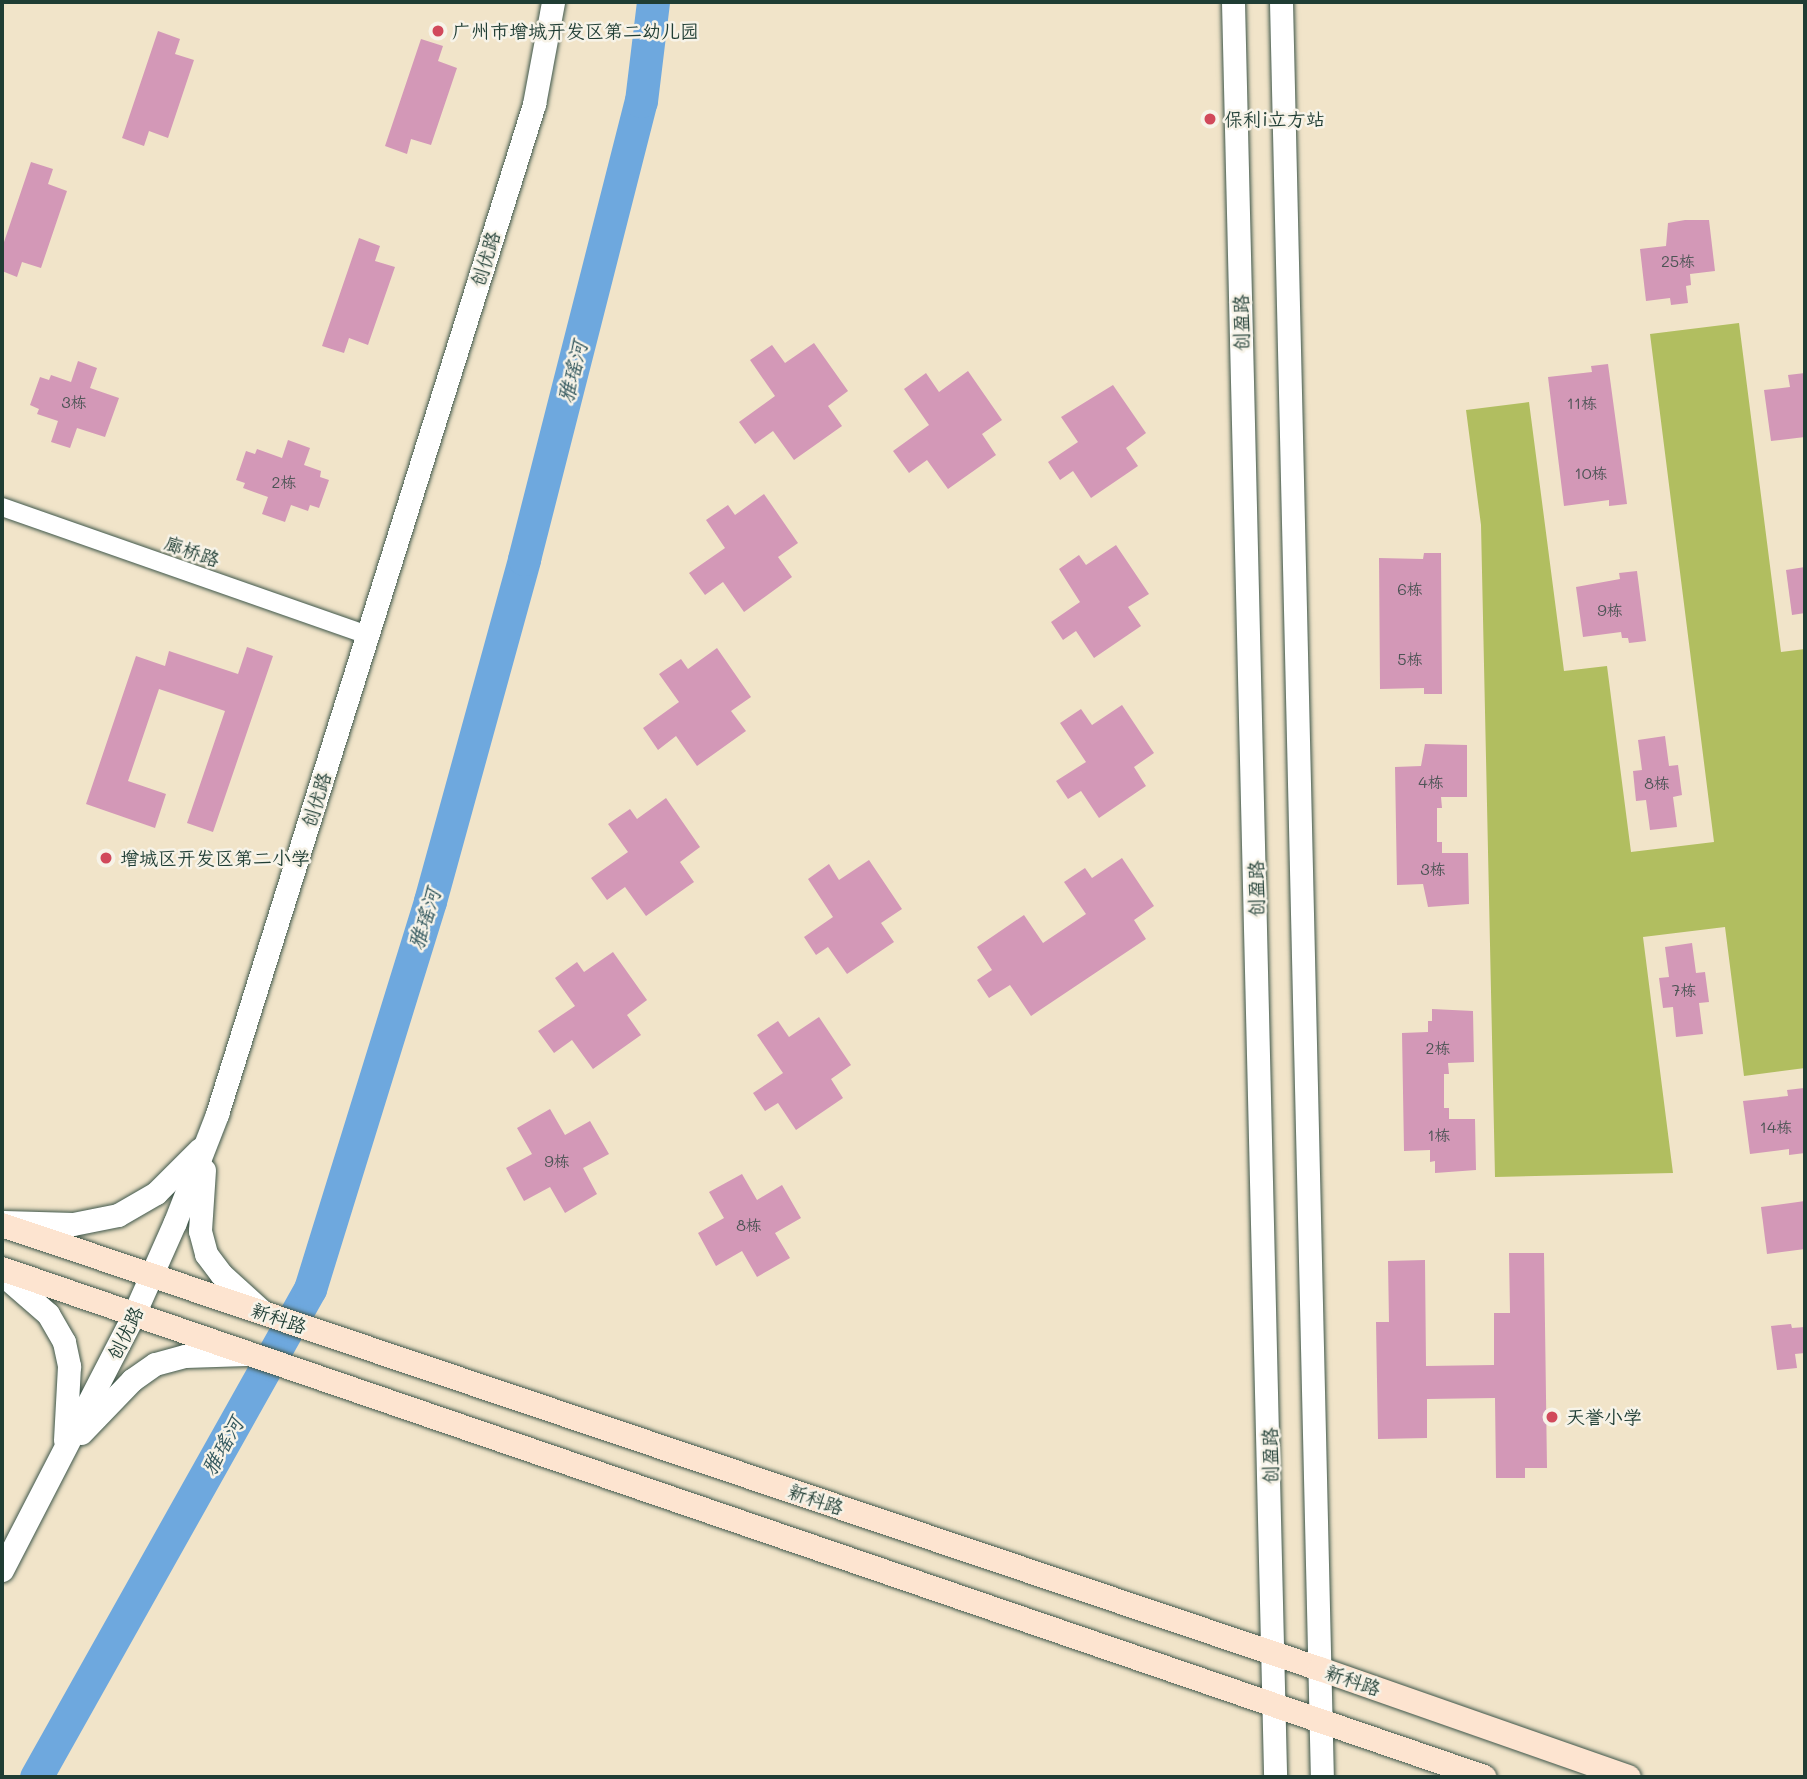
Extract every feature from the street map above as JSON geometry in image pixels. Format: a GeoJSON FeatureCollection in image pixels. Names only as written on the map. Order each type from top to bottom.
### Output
{"type":"FeatureCollection","features":[{"type":"Feature","properties":{"kind":"main road","name":"新科路"},"geometry":{"type":"LineString","coordinates":[[2,1224],[1274,1653],[1629,1777]]}},
{"type":"Feature","properties":{"kind":"main road"},"geometry":{"type":"LineString","coordinates":[[2,1269],[1484,1777]]}},
{"type":"Feature","properties":{"kind":"street","name":"创优路"},"geometry":{"type":"LineString","coordinates":[[2,1570],[135,1314],[207,1142],[534,104],[553,2]]}},
{"type":"Feature","properties":{"kind":"street","name":"创盈路"},"geometry":{"type":"LineString","coordinates":[[1233,2],[1275,1777]]}},
{"type":"Feature","properties":{"kind":"street"},"geometry":{"type":"LineString","coordinates":[[1281,2],[1322,1777]]}},
{"type":"Feature","properties":{"kind":"street","name":"廊桥路"},"geometry":{"type":"LineString","coordinates":[[2,507],[368,635]]}},
{"type":"Feature","properties":{"kind":"street"},"geometry":{"type":"LineString","coordinates":[[2,1224],[73,1224],[118,1215],[156,1193],[207,1142]]}},
{"type":"Feature","properties":{"kind":"street"},"geometry":{"type":"LineString","coordinates":[[207,1142],[200,1219],[202,1242],[221,1274],[264,1313]]}},
{"type":"Feature","properties":{"kind":"street"},"geometry":{"type":"LineString","coordinates":[[2,1275],[48,1314],[64,1342],[69,1366],[64,1450]]}},
{"type":"Feature","properties":{"kind":"street"},"geometry":{"type":"LineString","coordinates":[[64,1450],[132,1380],[155,1364],[185,1356],[251,1354]]}},
{"type":"Feature","properties":{"kind":"green space"},"geometry":{"type":"Polygon","coordinates":[[[1739,323],[1781,652],[1805,649],[1805,1068],[1744,1076],[1725,927],[1643,937],[1673,1173],[1495,1177],[1481,525],[1466,410],[1529,402],[1564,671],[1607,666],[1631,852],[1714,842],[1650,334],[1739,323]]]}},
{"type":"Feature","properties":{"kind":"building"},"geometry":{"type":"Polygon","coordinates":[[[158,31],[180,39],[175,54],[194,60],[168,138],[149,131],[144,146],[122,138],[158,31]]]}},
{"type":"Feature","properties":{"kind":"building"},"geometry":{"type":"Polygon","coordinates":[[[421,39],[443,46],[438,61],[457,68],[431,145],[411,139],[407,154],[385,146],[421,39]]]}},
{"type":"Feature","properties":{"kind":"building"},"geometry":{"type":"Polygon","coordinates":[[[31,162],[53,169],[48,184],[67,191],[41,268],[22,262],[17,277],[2,271],[2,248],[31,162]]]}},
{"type":"Feature","properties":{"kind":"building"},"geometry":{"type":"Polygon","coordinates":[[[1709,220],[1715,271],[1690,274],[1691,285],[1686,286],[1688,303],[1671,305],[1670,298],[1646,301],[1640,249],[1666,246],[1668,223],[1709,220]]]}},
{"type":"Feature","properties":{"kind":"building"},"geometry":{"type":"Polygon","coordinates":[[[359,238],[380,246],[375,261],[395,267],[368,345],[349,338],[344,353],[322,346],[359,238]]]}},
{"type":"Feature","properties":{"kind":"building"},"geometry":{"type":"Polygon","coordinates":[[[814,343],[848,391],[828,406],[842,426],[794,460],[773,431],[755,444],[739,422],[775,396],[750,360],[772,345],[785,363],[814,343]]]}},
{"type":"Feature","properties":{"kind":"building"},"geometry":{"type":"Polygon","coordinates":[[[78,361],[97,368],[90,388],[119,398],[105,437],[77,428],[70,448],[51,442],[58,421],[37,414],[39,409],[30,405],[40,377],[49,380],[51,375],[71,382],[78,361]]]}},
{"type":"Feature","properties":{"kind":"building"},"geometry":{"type":"Polygon","coordinates":[[[1608,364],[1627,504],[1609,506],[1609,500],[1564,506],[1548,377],[1592,372],[1591,366],[1608,364]]]}},
{"type":"Feature","properties":{"kind":"building"},"geometry":{"type":"Polygon","coordinates":[[[968,371],[1002,420],[982,434],[996,455],[948,489],[927,460],[909,473],[893,451],[929,425],[904,389],[926,373],[939,392],[968,371]]]}},
{"type":"Feature","properties":{"kind":"building"},"geometry":{"type":"Polygon","coordinates":[[[1805,373],[1805,437],[1771,441],[1764,390],[1790,387],[1788,375],[1805,373]]]}},
{"type":"Feature","properties":{"kind":"building"},"geometry":{"type":"Polygon","coordinates":[[[1113,385],[1146,433],[1126,448],[1138,466],[1091,498],[1073,471],[1060,480],[1048,462],[1078,442],[1061,417],[1113,385]]]}},
{"type":"Feature","properties":{"kind":"building"},"geometry":{"type":"Polygon","coordinates":[[[288,440],[310,448],[304,465],[321,471],[320,477],[329,480],[319,508],[310,505],[308,511],[291,505],[285,522],[262,514],[268,497],[243,488],[245,483],[236,480],[246,451],[255,454],[257,449],[282,458],[288,440]]]}},
{"type":"Feature","properties":{"kind":"building"},"geometry":{"type":"Polygon","coordinates":[[[764,494],[798,543],[778,557],[792,577],[744,612],[723,582],[705,595],[689,573],[725,548],[706,520],[728,505],[735,515],[764,494]]]}},
{"type":"Feature","properties":{"kind":"building"},"geometry":{"type":"Polygon","coordinates":[[[1116,545],[1149,594],[1128,607],[1141,626],[1094,658],[1076,631],[1063,640],[1051,622],[1080,602],[1059,569],[1079,555],[1086,565],[1116,545]]]}},
{"type":"Feature","properties":{"kind":"building"},"geometry":{"type":"Polygon","coordinates":[[[1424,553],[1441,553],[1442,694],[1424,694],[1424,688],[1380,689],[1379,558],[1423,559],[1424,553]]]}},
{"type":"Feature","properties":{"kind":"building"},"geometry":{"type":"Polygon","coordinates":[[[1805,567],[1805,613],[1792,615],[1786,570],[1805,567]]]}},
{"type":"Feature","properties":{"kind":"building"},"geometry":{"type":"Polygon","coordinates":[[[1637,571],[1646,641],[1629,643],[1628,638],[1622,638],[1621,632],[1583,637],[1576,587],[1620,579],[1619,573],[1637,571]]]}},
{"type":"Feature","properties":{"kind":"building"},"geometry":{"type":"Polygon","coordinates":[[[247,647],[273,656],[213,832],[187,823],[225,711],[159,689],[128,781],[166,794],[155,828],[86,804],[136,656],[165,666],[169,651],[238,674],[247,647]]]}},
{"type":"Feature","properties":{"kind":"building"},"geometry":{"type":"Polygon","coordinates":[[[717,648],[751,697],[731,711],[746,731],[697,766],[676,736],[658,750],[643,728],[679,702],[659,674],[681,659],[688,669],[717,648]]]}},
{"type":"Feature","properties":{"kind":"building"},"geometry":{"type":"Polygon","coordinates":[[[1122,705],[1154,753],[1134,767],[1146,786],[1099,818],[1081,791],[1068,799],[1056,781],[1086,762],[1060,723],[1081,709],[1092,725],[1122,705]]]}},
{"type":"Feature","properties":{"kind":"building"},"geometry":{"type":"Polygon","coordinates":[[[1665,736],[1669,766],[1678,765],[1682,795],[1673,797],[1677,827],[1650,830],[1646,800],[1636,801],[1633,771],[1642,770],[1638,740],[1665,736]]]}},
{"type":"Feature","properties":{"kind":"building"},"geometry":{"type":"Polygon","coordinates":[[[1425,744],[1467,745],[1467,797],[1441,797],[1442,808],[1437,808],[1437,842],[1442,842],[1442,853],[1468,853],[1469,904],[1428,907],[1423,884],[1397,885],[1395,767],[1421,766],[1425,744]]]}},
{"type":"Feature","properties":{"kind":"building"},"geometry":{"type":"Polygon","coordinates":[[[666,798],[700,847],[680,862],[694,882],[646,916],[625,887],[607,900],[591,878],[628,852],[608,824],[630,809],[637,819],[666,798]]]}},
{"type":"Feature","properties":{"kind":"building"},"geometry":{"type":"Polygon","coordinates":[[[1122,858],[1154,906],[1134,920],[1146,939],[1031,1016],[1010,985],[989,998],[977,980],[992,970],[977,947],[1024,915],[1043,943],[1086,914],[1064,882],[1085,868],[1092,878],[1122,858]]]}},
{"type":"Feature","properties":{"kind":"building"},"geometry":{"type":"Polygon","coordinates":[[[869,860],[902,909],[881,923],[894,942],[847,974],[828,947],[816,955],[804,937],[833,917],[808,879],[829,864],[839,880],[869,860]]]}},
{"type":"Feature","properties":{"kind":"building"},"geometry":{"type":"Polygon","coordinates":[[[1692,943],[1696,973],[1705,972],[1709,1002],[1699,1003],[1703,1034],[1676,1037],[1673,1007],[1663,1008],[1659,978],[1669,977],[1665,947],[1692,943]]]}},
{"type":"Feature","properties":{"kind":"building"},"geometry":{"type":"Polygon","coordinates":[[[613,952],[647,1000],[627,1015],[641,1035],[593,1069],[572,1040],[554,1053],[538,1031],[575,1006],[555,978],[577,962],[584,972],[613,952]]]}},
{"type":"Feature","properties":{"kind":"building"},"geometry":{"type":"Polygon","coordinates":[[[1432,1009],[1473,1011],[1474,1062],[1448,1063],[1449,1074],[1444,1074],[1444,1108],[1449,1108],[1449,1119],[1475,1119],[1476,1170],[1435,1173],[1435,1161],[1430,1162],[1430,1150],[1404,1151],[1402,1033],[1428,1032],[1432,1009]]]}},
{"type":"Feature","properties":{"kind":"building"},"geometry":{"type":"Polygon","coordinates":[[[819,1017],[851,1065],[831,1079],[843,1098],[796,1130],[778,1103],[765,1111],[753,1093],[783,1073],[757,1035],[778,1021],[789,1037],[819,1017]]]}},
{"type":"Feature","properties":{"kind":"building"},"geometry":{"type":"Polygon","coordinates":[[[1804,1088],[1805,1153],[1789,1155],[1789,1149],[1750,1154],[1743,1101],[1788,1096],[1787,1090],[1804,1088]]]}},
{"type":"Feature","properties":{"kind":"building"},"geometry":{"type":"Polygon","coordinates":[[[550,1109],[565,1135],[590,1121],[609,1154],[583,1168],[597,1194],[565,1213],[550,1187],[524,1201],[506,1168],[532,1154],[517,1128],[550,1109]]]}},
{"type":"Feature","properties":{"kind":"building"},"geometry":{"type":"Polygon","coordinates":[[[742,1174],[757,1200],[782,1185],[801,1218],[775,1233],[790,1258],[757,1277],[742,1251],[716,1266],[698,1233],[724,1218],[709,1192],[742,1174]]]}},
{"type":"Feature","properties":{"kind":"building"},"geometry":{"type":"Polygon","coordinates":[[[1805,1201],[1805,1249],[1767,1254],[1761,1207],[1805,1201]]]}},
{"type":"Feature","properties":{"kind":"building"},"geometry":{"type":"Polygon","coordinates":[[[1509,1253],[1544,1253],[1547,1468],[1525,1468],[1525,1478],[1496,1478],[1495,1398],[1427,1399],[1427,1438],[1378,1439],[1376,1322],[1389,1322],[1388,1261],[1425,1260],[1426,1366],[1494,1365],[1494,1313],[1510,1313],[1509,1253]]]}},
{"type":"Feature","properties":{"kind":"building"},"geometry":{"type":"Polygon","coordinates":[[[1791,1324],[1792,1328],[1805,1327],[1805,1353],[1795,1354],[1797,1368],[1777,1370],[1771,1326],[1791,1324]]]}},
{"type":"Feature","properties":{"kind":"waterway","name":"雅瑶河"},"geometry":{"type":"LineString","coordinates":[[36,1777],[310,1289],[430,901],[524,559],[641,101],[653,2]]}},
{"type":"Feature","properties":{"kind":"place","name":"广州市增城开发区第二幼儿园"},"geometry":{"type":"Point","coordinates":[438,31]}},
{"type":"Feature","properties":{"kind":"place","name":"保利i立方站"},"geometry":{"type":"Point","coordinates":[1210,119]}},
{"type":"Feature","properties":{"kind":"place","name":"增城区开发区第二小学"},"geometry":{"type":"Point","coordinates":[106,858]}},
{"type":"Feature","properties":{"kind":"place","name":"天誉小学"},"geometry":{"type":"Point","coordinates":[1552,1417]}}]}
